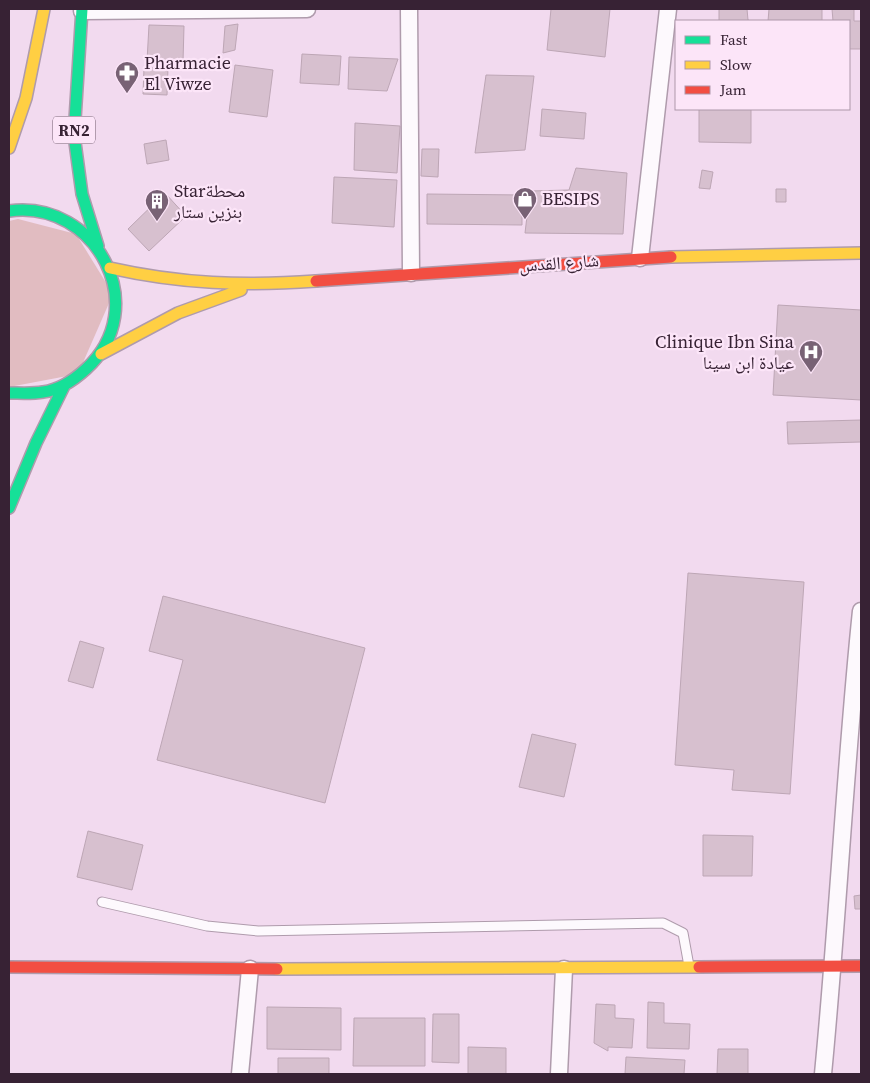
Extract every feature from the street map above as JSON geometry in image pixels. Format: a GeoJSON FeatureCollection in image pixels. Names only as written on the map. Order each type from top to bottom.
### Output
{"type":"FeatureCollection","features":[{"type":"Feature","properties":{"kind":"main road"},"geometry":{"type":"LineString","coordinates":[[9,148],[26,98],[44,9]]}},
{"type":"Feature","properties":{"kind":"main road","name":"RN2"},"geometry":{"type":"LineString","coordinates":[[82,10],[74,135],[82,194],[99,248]]}},
{"type":"Feature","properties":{"kind":"main road"},"geometry":{"type":"LineString","coordinates":[[9,211],[28,210],[55,215],[80,228],[99,248],[110,268],[115,286],[115,321],[110,338],[91,367],[64,386],[43,393],[21,395],[9,393]]}},
{"type":"Feature","properties":{"kind":"main road","name":"شارع القدس"},"geometry":{"type":"LineString","coordinates":[[256,285],[640,258],[861,253]]}},
{"type":"Feature","properties":{"kind":"main road"},"geometry":{"type":"LineString","coordinates":[[110,268],[182,282],[256,285]]}},
{"type":"Feature","properties":{"kind":"main road"},"geometry":{"type":"LineString","coordinates":[[101,354],[178,313],[256,285]]}},
{"type":"Feature","properties":{"kind":"main road"},"geometry":{"type":"LineString","coordinates":[[9,508],[36,443],[64,386]]}},
{"type":"Feature","properties":{"kind":"main road"},"geometry":{"type":"LineString","coordinates":[[9,967],[250,969],[861,966]]}},
{"type":"Feature","properties":{"kind":"street"},"geometry":{"type":"LineString","coordinates":[[82,10],[307,9]]}},
{"type":"Feature","properties":{"kind":"street"},"geometry":{"type":"LineString","coordinates":[[409,9],[411,273]]}},
{"type":"Feature","properties":{"kind":"street"},"geometry":{"type":"LineString","coordinates":[[640,258],[668,9]]}},
{"type":"Feature","properties":{"kind":"street"},"geometry":{"type":"LineString","coordinates":[[823,1074],[856,711],[861,611]]}},
{"type":"Feature","properties":{"kind":"street"},"geometry":{"type":"LineString","coordinates":[[559,1074],[564,968]]}},
{"type":"Feature","properties":{"kind":"street"},"geometry":{"type":"LineString","coordinates":[[240,1074],[250,969]]}},
{"type":"Feature","properties":{"kind":"lane"},"geometry":{"type":"LineString","coordinates":[[102,902],[207,926],[258,931],[663,923],[683,933],[689,967]]}},
{"type":"Feature","properties":{"kind":"shaded area"},"geometry":{"type":"Polygon","coordinates":[[[18,219],[76,234],[113,294],[78,374],[9,387],[9,221],[18,219]]]}},
{"type":"Feature","properties":{"kind":"building"},"geometry":{"type":"Polygon","coordinates":[[[551,9],[610,9],[605,57],[547,50],[551,9]]]}},
{"type":"Feature","properties":{"kind":"building"},"geometry":{"type":"Polygon","coordinates":[[[719,9],[747,9],[748,20],[719,20],[719,9]]]}},
{"type":"Feature","properties":{"kind":"building"},"geometry":{"type":"Polygon","coordinates":[[[769,9],[822,9],[822,20],[768,20],[769,9]]]}},
{"type":"Feature","properties":{"kind":"building"},"geometry":{"type":"Polygon","coordinates":[[[832,9],[854,9],[854,21],[861,21],[861,49],[850,49],[850,20],[833,20],[832,9]]]}},
{"type":"Feature","properties":{"kind":"building"},"geometry":{"type":"Polygon","coordinates":[[[238,24],[235,50],[223,53],[225,26],[238,24]]]}},
{"type":"Feature","properties":{"kind":"building"},"geometry":{"type":"Polygon","coordinates":[[[149,25],[184,26],[183,62],[147,61],[149,25]]]}},
{"type":"Feature","properties":{"kind":"building"},"geometry":{"type":"Polygon","coordinates":[[[302,54],[341,56],[339,85],[300,83],[302,54]]]}},
{"type":"Feature","properties":{"kind":"building"},"geometry":{"type":"Polygon","coordinates":[[[349,57],[398,59],[387,91],[348,89],[349,57]]]}},
{"type":"Feature","properties":{"kind":"building"},"geometry":{"type":"Polygon","coordinates":[[[235,65],[273,70],[267,117],[229,112],[235,65]]]}},
{"type":"Feature","properties":{"kind":"building"},"geometry":{"type":"Polygon","coordinates":[[[144,68],[168,68],[167,95],[143,94],[144,68]]]}},
{"type":"Feature","properties":{"kind":"building"},"geometry":{"type":"Polygon","coordinates":[[[486,75],[534,76],[525,150],[475,153],[486,75]]]}},
{"type":"Feature","properties":{"kind":"building"},"geometry":{"type":"Polygon","coordinates":[[[542,109],[586,113],[584,139],[540,136],[542,109]]]}},
{"type":"Feature","properties":{"kind":"building"},"geometry":{"type":"Polygon","coordinates":[[[699,110],[751,110],[751,143],[699,142],[699,110]]]}},
{"type":"Feature","properties":{"kind":"building"},"geometry":{"type":"Polygon","coordinates":[[[355,123],[400,126],[397,173],[354,170],[355,123]]]}},
{"type":"Feature","properties":{"kind":"building"},"geometry":{"type":"Polygon","coordinates":[[[166,140],[169,160],[147,164],[144,144],[166,140]]]}},
{"type":"Feature","properties":{"kind":"building"},"geometry":{"type":"Polygon","coordinates":[[[422,149],[439,149],[438,177],[421,176],[422,149]]]}},
{"type":"Feature","properties":{"kind":"building"},"geometry":{"type":"Polygon","coordinates":[[[576,168],[627,173],[623,234],[525,233],[530,191],[569,190],[576,168]]]}},
{"type":"Feature","properties":{"kind":"building"},"geometry":{"type":"Polygon","coordinates":[[[702,170],[713,172],[710,189],[699,188],[702,170]]]}},
{"type":"Feature","properties":{"kind":"building"},"geometry":{"type":"Polygon","coordinates":[[[334,177],[397,180],[394,227],[332,223],[334,177]]]}},
{"type":"Feature","properties":{"kind":"building"},"geometry":{"type":"Polygon","coordinates":[[[776,189],[786,189],[786,202],[776,202],[776,189]]]}},
{"type":"Feature","properties":{"kind":"building","name":"Starمحطة بنزين ستار"},"geometry":{"type":"Polygon","coordinates":[[[165,193],[186,216],[149,251],[128,229],[165,193]]]}},
{"type":"Feature","properties":{"kind":"building"},"geometry":{"type":"Polygon","coordinates":[[[427,194],[522,195],[522,225],[427,224],[427,194]]]}},
{"type":"Feature","properties":{"kind":"building"},"geometry":{"type":"Polygon","coordinates":[[[778,305],[861,310],[861,400],[773,395],[778,305]]]}},
{"type":"Feature","properties":{"kind":"building"},"geometry":{"type":"Polygon","coordinates":[[[861,420],[861,442],[788,444],[787,422],[861,420]]]}},
{"type":"Feature","properties":{"kind":"building"},"geometry":{"type":"Polygon","coordinates":[[[688,573],[804,582],[790,794],[732,790],[734,770],[675,765],[688,573]]]}},
{"type":"Feature","properties":{"kind":"building"},"geometry":{"type":"Polygon","coordinates":[[[163,596],[365,648],[325,803],[157,760],[183,660],[149,651],[163,596]]]}},
{"type":"Feature","properties":{"kind":"building"},"geometry":{"type":"Polygon","coordinates":[[[80,641],[104,648],[93,688],[68,681],[80,641]]]}},
{"type":"Feature","properties":{"kind":"building"},"geometry":{"type":"Polygon","coordinates":[[[532,734],[576,744],[564,797],[519,787],[532,734]]]}},
{"type":"Feature","properties":{"kind":"building"},"geometry":{"type":"Polygon","coordinates":[[[88,831],[143,845],[132,890],[77,877],[88,831]]]}},
{"type":"Feature","properties":{"kind":"building"},"geometry":{"type":"Polygon","coordinates":[[[703,835],[753,836],[752,876],[703,876],[703,835]]]}},
{"type":"Feature","properties":{"kind":"building"},"geometry":{"type":"Polygon","coordinates":[[[861,895],[861,909],[855,909],[854,896],[861,895]]]}},
{"type":"Feature","properties":{"kind":"building"},"geometry":{"type":"Polygon","coordinates":[[[648,1002],[664,1003],[664,1023],[690,1024],[689,1049],[647,1048],[648,1002]]]}},
{"type":"Feature","properties":{"kind":"building"},"geometry":{"type":"Polygon","coordinates":[[[596,1004],[615,1005],[615,1018],[634,1019],[632,1048],[608,1047],[608,1051],[594,1043],[596,1004]]]}},
{"type":"Feature","properties":{"kind":"building"},"geometry":{"type":"Polygon","coordinates":[[[267,1007],[341,1008],[341,1050],[267,1049],[267,1007]]]}},
{"type":"Feature","properties":{"kind":"building"},"geometry":{"type":"Polygon","coordinates":[[[433,1014],[459,1014],[459,1063],[432,1062],[433,1014]]]}},
{"type":"Feature","properties":{"kind":"building"},"geometry":{"type":"Polygon","coordinates":[[[354,1018],[425,1018],[425,1066],[353,1066],[354,1018]]]}},
{"type":"Feature","properties":{"kind":"building"},"geometry":{"type":"Polygon","coordinates":[[[468,1047],[506,1048],[506,1074],[468,1074],[468,1047]]]}},
{"type":"Feature","properties":{"kind":"building"},"geometry":{"type":"Polygon","coordinates":[[[718,1049],[748,1049],[748,1074],[717,1074],[718,1049]]]}},
{"type":"Feature","properties":{"kind":"building"},"geometry":{"type":"Polygon","coordinates":[[[626,1057],[685,1060],[684,1074],[625,1074],[626,1057]]]}},
{"type":"Feature","properties":{"kind":"building"},"geometry":{"type":"Polygon","coordinates":[[[278,1058],[329,1058],[329,1074],[278,1074],[278,1058]]]}},
{"type":"Feature","properties":{"kind":"traffic: fast"},"geometry":{"type":"LineString","coordinates":[[82,9],[74,135],[82,194],[98,246]]}},
{"type":"Feature","properties":{"kind":"traffic: fast"},"geometry":{"type":"LineString","coordinates":[[9,211],[40,212],[68,222],[90,240],[106,263],[114,289],[115,317],[106,344],[86,369],[76,377],[66,384],[49,391],[9,393]]}},
{"type":"Feature","properties":{"kind":"traffic: fast"},"geometry":{"type":"LineString","coordinates":[[9,508],[36,443],[64,386]]}},
{"type":"Feature","properties":{"kind":"traffic: slow"},"geometry":{"type":"LineString","coordinates":[[9,148],[26,98],[44,9]]}},
{"type":"Feature","properties":{"kind":"traffic: slow"},"geometry":{"type":"LineString","coordinates":[[671,257],[861,253]]}},
{"type":"Feature","properties":{"kind":"traffic: slow"},"geometry":{"type":"LineString","coordinates":[[110,268],[162,277],[213,282],[316,281]]}},
{"type":"Feature","properties":{"kind":"traffic: slow"},"geometry":{"type":"LineString","coordinates":[[101,354],[178,313],[241,290]]}},
{"type":"Feature","properties":{"kind":"traffic: slow"},"geometry":{"type":"LineString","coordinates":[[277,969],[699,967]]}},
{"type":"Feature","properties":{"kind":"traffic: jam"},"geometry":{"type":"LineString","coordinates":[[316,281],[671,257]]}},
{"type":"Feature","properties":{"kind":"traffic: jam"},"geometry":{"type":"LineString","coordinates":[[699,967],[861,966]]}},
{"type":"Feature","properties":{"kind":"traffic: jam"},"geometry":{"type":"LineString","coordinates":[[9,967],[277,969]]}},
{"type":"Feature","properties":{"kind":"place","name":"Pharmacie El Viwze"},"geometry":{"type":"Point","coordinates":[127,94]}},
{"type":"Feature","properties":{"kind":"place","name":"BESIPS"},"geometry":{"type":"Point","coordinates":[525,220]}},
{"type":"Feature","properties":{"kind":"place","name":"Starمحطة بنزين ستار"},"geometry":{"type":"Point","coordinates":[157,222]}},
{"type":"Feature","properties":{"kind":"place","name":"Clinique Ibn Sina عيادة ابن سينا"},"geometry":{"type":"Point","coordinates":[811,373]}}]}
